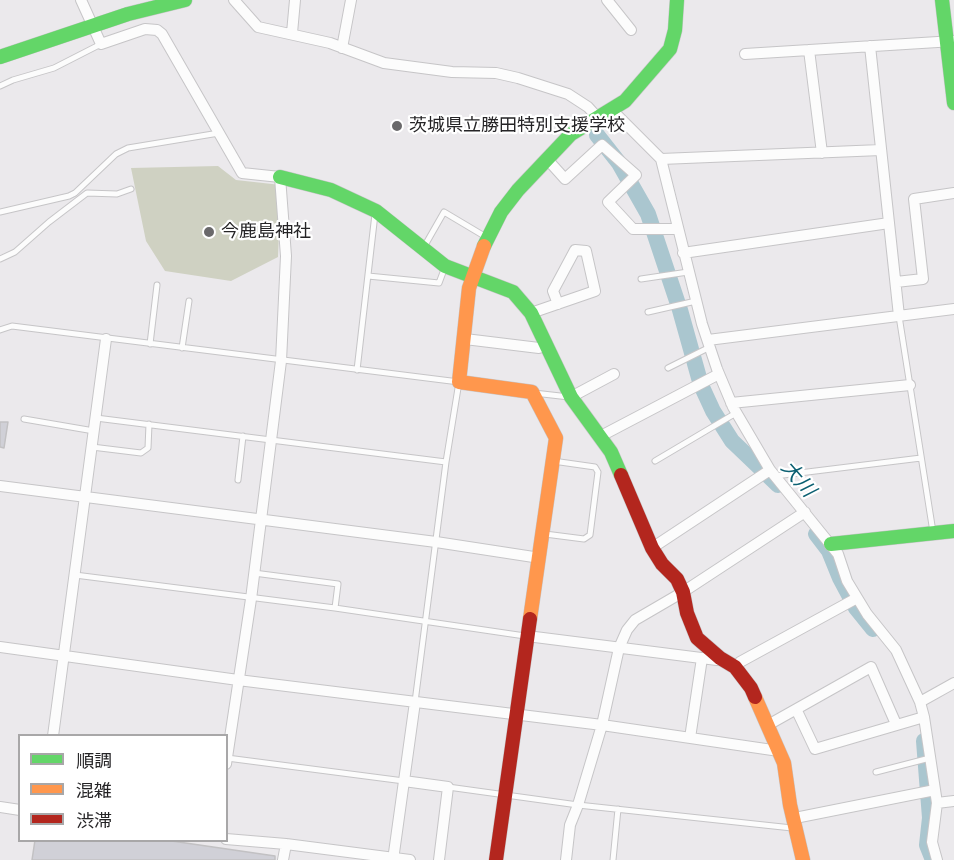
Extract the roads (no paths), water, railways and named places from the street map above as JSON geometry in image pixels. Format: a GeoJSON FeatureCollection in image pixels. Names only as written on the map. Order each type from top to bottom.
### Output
{"type":"FeatureCollection","features":[{"type":"Feature","properties":{"kind":"street"},"geometry":{"type":"LineString","coordinates":[[81,0],[101,44],[145,30],[157,30],[162,34],[242,173],[280,177],[331,190],[376,211],[445,266],[513,292],[531,313],[572,397],[611,452],[652,548],[662,564],[677,579],[697,638],[720,658],[735,667],[751,688],[784,763],[790,806],[804,860]]}},
{"type":"Feature","properties":{"kind":"street"},"geometry":{"type":"LineString","coordinates":[[0,57],[93,25],[185,0]]}},
{"type":"Feature","properties":{"kind":"street"},"geometry":{"type":"LineString","coordinates":[[234,0],[258,27],[292,33],[384,63],[452,72],[496,73],[518,78],[568,94],[588,107],[597,117]]}},
{"type":"Feature","properties":{"kind":"street"},"geometry":{"type":"LineString","coordinates":[[292,33],[295,0]]}},
{"type":"Feature","properties":{"kind":"street"},"geometry":{"type":"LineString","coordinates":[[342,48],[351,0]]}},
{"type":"Feature","properties":{"kind":"street"},"geometry":{"type":"LineString","coordinates":[[607,0],[631,30]]}},
{"type":"Feature","properties":{"kind":"street"},"geometry":{"type":"LineString","coordinates":[[496,860],[556,438],[532,392],[459,382],[470,288],[487,238],[501,212],[571,134],[625,101],[670,49],[675,30],[676,0]]}},
{"type":"Feature","properties":{"kind":"street"},"geometry":{"type":"LineString","coordinates":[[942,0],[950,42],[954,103]]}},
{"type":"Feature","properties":{"kind":"street"},"geometry":{"type":"LineString","coordinates":[[745,54],[950,42]]}},
{"type":"Feature","properties":{"kind":"street"},"geometry":{"type":"LineString","coordinates":[[870,46],[899,316]]}},
{"type":"Feature","properties":{"kind":"street"},"geometry":{"type":"LineString","coordinates":[[809,50],[822,153]]}},
{"type":"Feature","properties":{"kind":"street"},"geometry":{"type":"LineString","coordinates":[[611,109],[661,159],[696,301],[719,374],[734,408],[773,473],[838,554],[847,581],[867,614],[896,650],[920,702],[937,803],[932,842],[937,860]]}},
{"type":"Feature","properties":{"kind":"street"},"geometry":{"type":"LineString","coordinates":[[547,159],[565,179],[602,145],[636,175],[608,202],[633,229],[677,229]]}},
{"type":"Feature","properties":{"kind":"street"},"geometry":{"type":"LineString","coordinates":[[661,159],[881,150]]}},
{"type":"Feature","properties":{"kind":"street"},"geometry":{"type":"LineString","coordinates":[[228,751],[251,599],[282,361],[286,256],[280,177]]}},
{"type":"Feature","properties":{"kind":"street"},"geometry":{"type":"LineString","coordinates":[[896,282],[922,279],[914,199],[954,193]]}},
{"type":"Feature","properties":{"kind":"street"},"geometry":{"type":"LineString","coordinates":[[683,253],[889,223]]}},
{"type":"Feature","properties":{"kind":"street"},"geometry":{"type":"LineString","coordinates":[[531,313],[558,304],[595,291],[586,251],[574,250],[553,291],[558,304]]}},
{"type":"Feature","properties":{"kind":"street"},"geometry":{"type":"LineString","coordinates":[[709,343],[954,309]]}},
{"type":"Feature","properties":{"kind":"street"},"geometry":{"type":"LineString","coordinates":[[54,734],[106,339]]}},
{"type":"Feature","properties":{"kind":"street"},"geometry":{"type":"LineString","coordinates":[[465,339],[539,348],[546,345]]}},
{"type":"Feature","properties":{"kind":"street"},"geometry":{"type":"LineString","coordinates":[[572,397],[614,374]]}},
{"type":"Feature","properties":{"kind":"street"},"geometry":{"type":"LineString","coordinates":[[599,436],[719,374]]}},
{"type":"Feature","properties":{"kind":"street"},"geometry":{"type":"LineString","coordinates":[[734,408],[910,385]]}},
{"type":"Feature","properties":{"kind":"street"},"geometry":{"type":"LineString","coordinates":[[652,548],[773,473]]}},
{"type":"Feature","properties":{"kind":"street"},"geometry":{"type":"LineString","coordinates":[[0,486],[436,542],[540,558]]}},
{"type":"Feature","properties":{"kind":"street"},"geometry":{"type":"LineString","coordinates":[[566,860],[570,825],[602,725],[619,648],[627,630],[635,620],[683,592],[805,512]]}},
{"type":"Feature","properties":{"kind":"street"},"geometry":{"type":"LineString","coordinates":[[831,544],[954,531]]}},
{"type":"Feature","properties":{"kind":"street"},"geometry":{"type":"LineString","coordinates":[[735,667],[857,598]]}},
{"type":"Feature","properties":{"kind":"street"},"geometry":{"type":"LineString","coordinates":[[527,636],[717,660],[720,658]]}},
{"type":"Feature","properties":{"kind":"street"},"geometry":{"type":"LineString","coordinates":[[0,646],[238,680],[602,725],[779,751]]}},
{"type":"Feature","properties":{"kind":"street"},"geometry":{"type":"LineString","coordinates":[[690,738],[702,658]]}},
{"type":"Feature","properties":{"kind":"street"},"geometry":{"type":"LineString","coordinates":[[768,725],[798,711],[872,667],[896,724]]}},
{"type":"Feature","properties":{"kind":"street"},"geometry":{"type":"LineString","coordinates":[[920,702],[954,683]]}},
{"type":"Feature","properties":{"kind":"street"},"geometry":{"type":"LineString","coordinates":[[393,859],[415,702]]}},
{"type":"Feature","properties":{"kind":"street"},"geometry":{"type":"LineString","coordinates":[[798,711],[815,749],[924,717]]}},
{"type":"Feature","properties":{"kind":"street"},"geometry":{"type":"LineString","coordinates":[[404,781],[447,787],[439,860]]}},
{"type":"Feature","properties":{"kind":"street"},"geometry":{"type":"LineString","coordinates":[[796,824],[935,790]]}},
{"type":"Feature","properties":{"kind":"street"},"geometry":{"type":"LineString","coordinates":[[937,803],[954,801]]}},
{"type":"Feature","properties":{"kind":"street"},"geometry":{"type":"LineString","coordinates":[[0,807],[18,810]]}},
{"type":"Feature","properties":{"kind":"street"},"geometry":{"type":"LineString","coordinates":[[228,839],[410,860]]}},
{"type":"Feature","properties":{"kind":"street"},"geometry":{"type":"LineString","coordinates":[[283,860],[286,844]]}},
{"type":"Feature","properties":{"kind":"lane"},"geometry":{"type":"LineString","coordinates":[[0,86],[54,68],[101,44]]}},
{"type":"Feature","properties":{"kind":"lane"},"geometry":{"type":"LineString","coordinates":[[0,212],[69,196],[116,154],[128,148],[219,134]]}},
{"type":"Feature","properties":{"kind":"lane"},"geometry":{"type":"LineString","coordinates":[[0,259],[15,252],[48,222],[87,193],[117,194],[131,189]]}},
{"type":"Feature","properties":{"kind":"lane"},"geometry":{"type":"LineString","coordinates":[[357,370],[376,211]]}},
{"type":"Feature","properties":{"kind":"lane"},"geometry":{"type":"LineString","coordinates":[[423,249],[444,212],[487,238]]}},
{"type":"Feature","properties":{"kind":"lane"},"geometry":{"type":"LineString","coordinates":[[368,276],[440,283],[445,266]]}},
{"type":"Feature","properties":{"kind":"lane"},"geometry":{"type":"LineString","coordinates":[[641,279],[688,272]]}},
{"type":"Feature","properties":{"kind":"lane"},"geometry":{"type":"LineString","coordinates":[[150,344],[157,285]]}},
{"type":"Feature","properties":{"kind":"lane"},"geometry":{"type":"LineString","coordinates":[[182,348],[189,301]]}},
{"type":"Feature","properties":{"kind":"lane"},"geometry":{"type":"LineString","coordinates":[[648,312],[696,301]]}},
{"type":"Feature","properties":{"kind":"lane"},"geometry":{"type":"LineString","coordinates":[[899,316],[933,533]]}},
{"type":"Feature","properties":{"kind":"lane"},"geometry":{"type":"LineString","coordinates":[[0,330],[12,326],[459,382],[446,462],[415,702]]}},
{"type":"Feature","properties":{"kind":"lane"},"geometry":{"type":"LineString","coordinates":[[668,368],[709,343]]}},
{"type":"Feature","properties":{"kind":"lane"},"geometry":{"type":"LineString","coordinates":[[532,392],[572,397]]}},
{"type":"Feature","properties":{"kind":"lane"},"geometry":{"type":"LineString","coordinates":[[656,461],[734,408]]}},
{"type":"Feature","properties":{"kind":"lane"},"geometry":{"type":"LineString","coordinates":[[96,418],[446,462]]}},
{"type":"Feature","properties":{"kind":"lane"},"geometry":{"type":"LineString","coordinates":[[24,419],[94,431]]}},
{"type":"Feature","properties":{"kind":"lane"},"geometry":{"type":"LineString","coordinates":[[92,447],[141,453],[148,448],[150,424]]}},
{"type":"Feature","properties":{"kind":"lane"},"geometry":{"type":"LineString","coordinates":[[238,480],[243,436]]}},
{"type":"Feature","properties":{"kind":"lane"},"geometry":{"type":"LineString","coordinates":[[773,473],[921,458]]}},
{"type":"Feature","properties":{"kind":"lane"},"geometry":{"type":"LineString","coordinates":[[543,534],[584,539],[590,535],[598,472],[595,466],[553,461]]}},
{"type":"Feature","properties":{"kind":"lane"},"geometry":{"type":"LineString","coordinates":[[254,573],[338,584],[335,608]]}},
{"type":"Feature","properties":{"kind":"lane"},"geometry":{"type":"LineString","coordinates":[[75,575],[335,608],[527,636]]}},
{"type":"Feature","properties":{"kind":"lane"},"geometry":{"type":"LineString","coordinates":[[228,758],[404,781]]}},
{"type":"Feature","properties":{"kind":"lane"},"geometry":{"type":"LineString","coordinates":[[876,772],[930,758]]}},
{"type":"Feature","properties":{"kind":"lane"},"geometry":{"type":"LineString","coordinates":[[447,787],[578,805],[796,824]]}},
{"type":"Feature","properties":{"kind":"lane"},"geometry":{"type":"LineString","coordinates":[[613,860],[618,809]]}},
{"type":"Feature","properties":{"kind":"waterway","name":"大川"},"geometry":{"type":"LineString","coordinates":[[597,135],[619,163],[648,214],[680,310],[701,385],[713,411],[732,441],[778,485]]}},
{"type":"Feature","properties":{"kind":"waterway","name":"大川"},"geometry":{"type":"LineString","coordinates":[[816,534],[829,551],[856,608],[873,629]]}},
{"type":"Feature","properties":{"kind":"waterway","name":"大川"},"geometry":{"type":"LineString","coordinates":[[924,741],[930,818],[927,845],[933,860]]}},
{"type":"Feature","properties":{"kind":"place","name":"茨城県立勝田特別支援学校"},"geometry":{"type":"Point","coordinates":[397,126]}},
{"type":"Feature","properties":{"kind":"place","name":"今鹿島神社"},"geometry":{"type":"Point","coordinates":[209,232]}}]}
